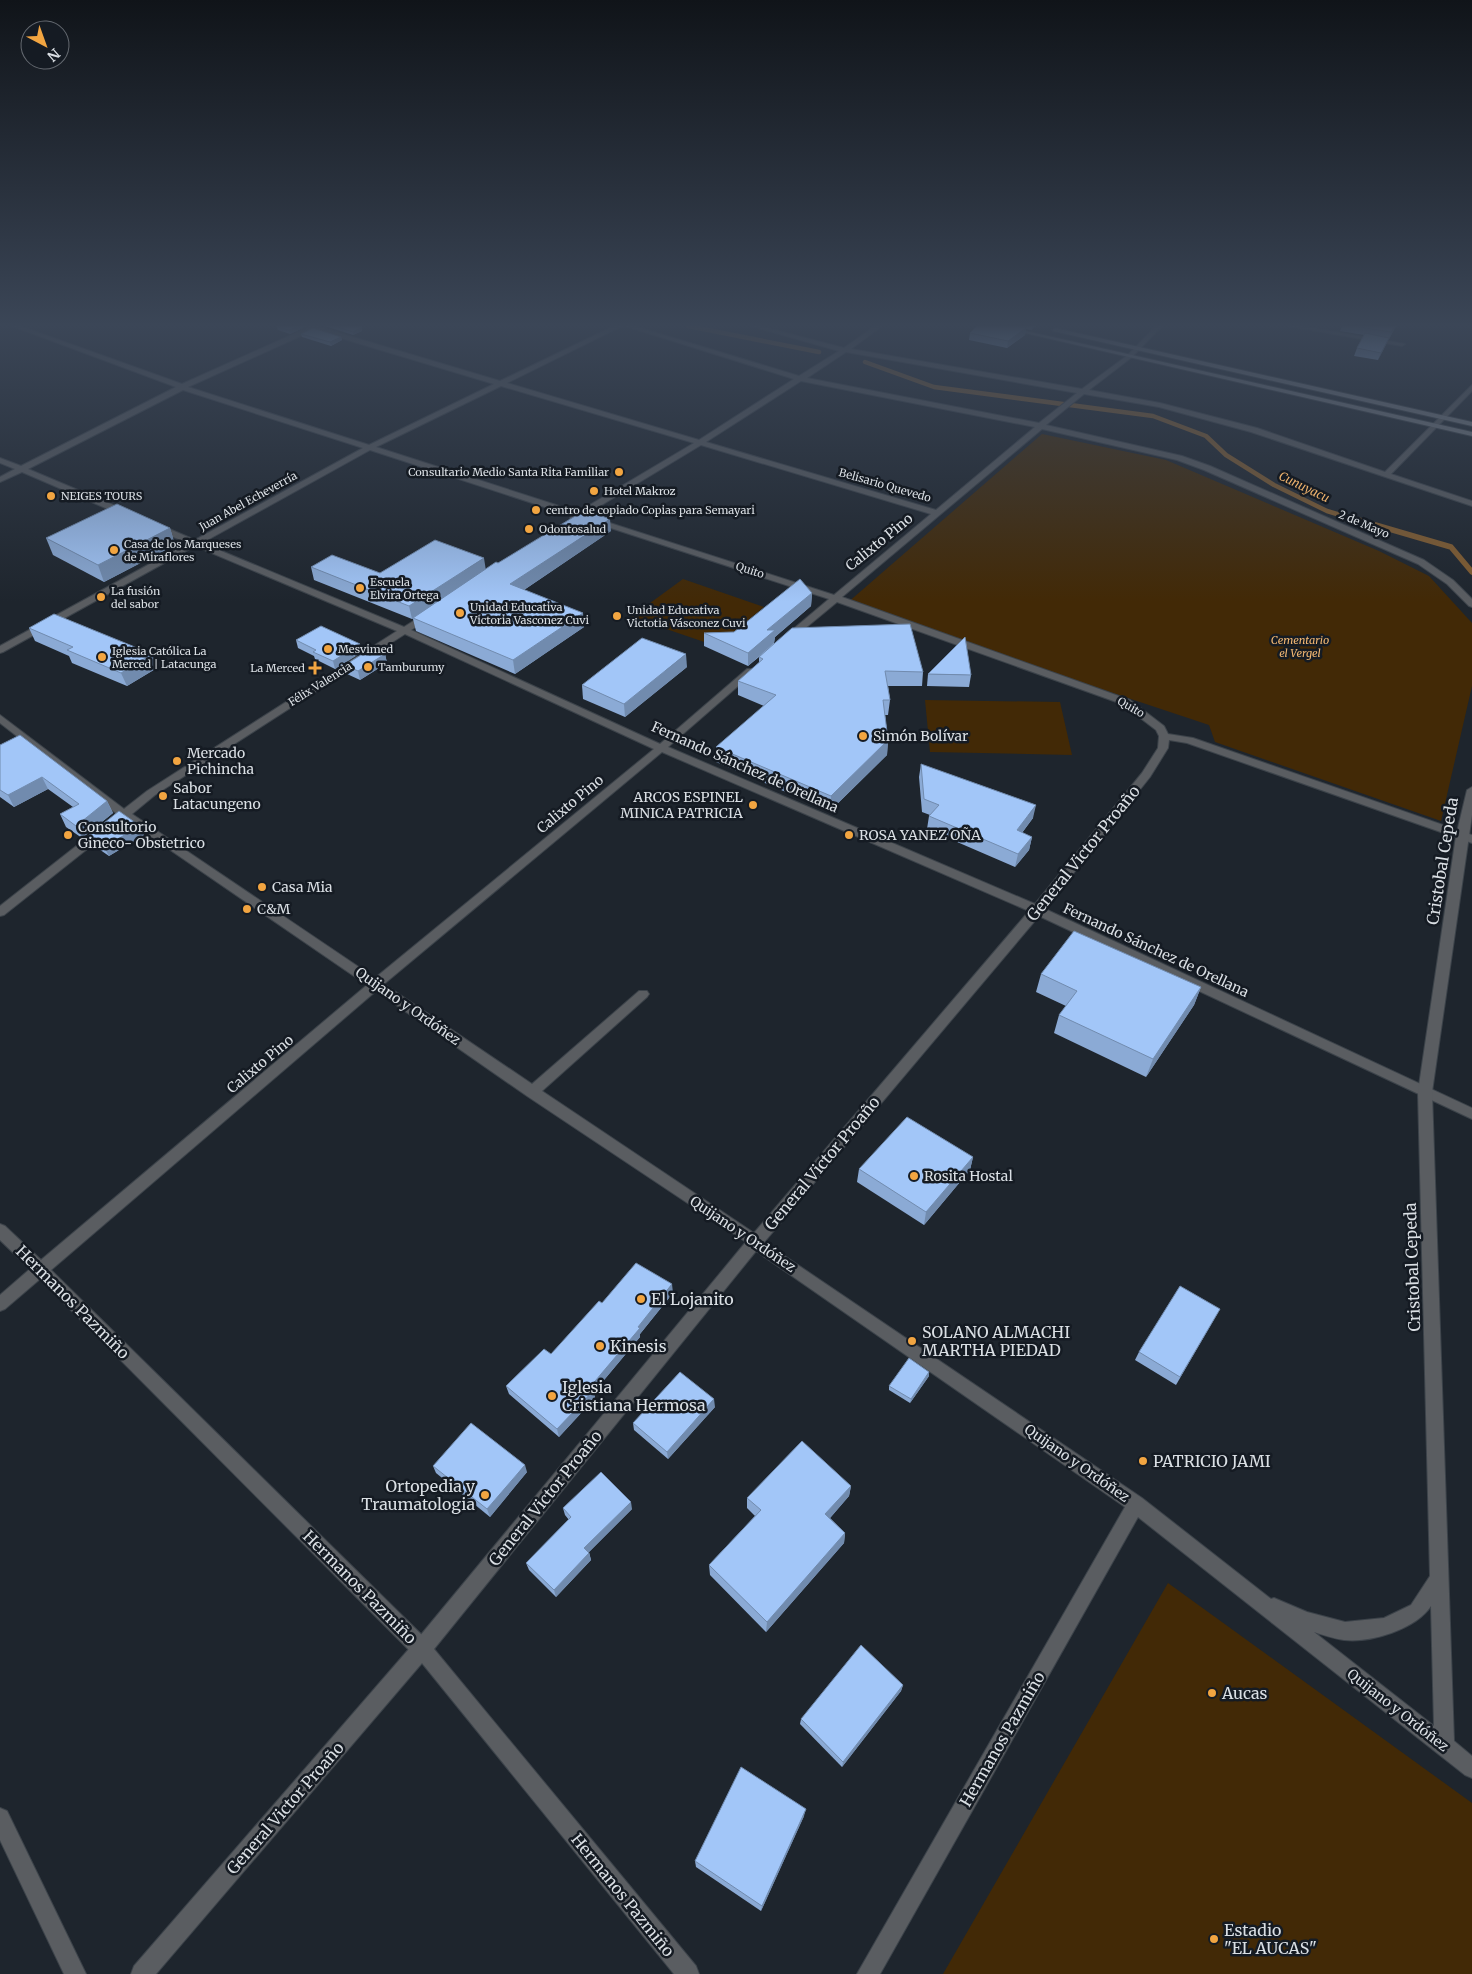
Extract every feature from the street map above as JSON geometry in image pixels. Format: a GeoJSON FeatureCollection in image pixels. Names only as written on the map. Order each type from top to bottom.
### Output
{"type":"FeatureCollection","features":[{"type":"Feature","properties":{"kind":"main road"},"geometry":{"type":"LineString","coordinates":[[1405,418],[1472,434]]}},
{"type":"Feature","properties":{"kind":"main road"},"geometry":{"type":"LineString","coordinates":[[1447,418],[1472,424]]}},
{"type":"Feature","properties":{"kind":"street"},"geometry":{"type":"LineString","coordinates":[[0,480],[121,418]]}},
{"type":"Feature","properties":{"kind":"street","name":"Quito"},"geometry":{"type":"LineString","coordinates":[[277,418],[573,518],[609,524],[835,598],[1126,702],[1152,720],[1160,728],[1164,736]]}},
{"type":"Feature","properties":{"kind":"street","name":"Juan Abel Echeverría"},"geometry":{"type":"LineString","coordinates":[[0,650],[368,448],[429,418]]}},
{"type":"Feature","properties":{"kind":"street","name":"Belisario Quevedo"},"geometry":{"type":"LineString","coordinates":[[619,418],[938,513]]}},
{"type":"Feature","properties":{"kind":"street"},"geometry":{"type":"LineString","coordinates":[[573,518],[699,443],[737,418]]}},
{"type":"Feature","properties":{"kind":"street","name":"2 de Mayo"},"geometry":{"type":"LineString","coordinates":[[1001,418],[1179,458],[1207,468],[1421,562],[1450,582],[1472,604]]}},
{"type":"Feature","properties":{"kind":"street","name":"Calixto Pino"},"geometry":{"type":"LineString","coordinates":[[782,644],[1050,418]]}},
{"type":"Feature","properties":{"kind":"street"},"geometry":{"type":"LineString","coordinates":[[1209,418],[1254,430],[1472,504]]}},
{"type":"Feature","properties":{"kind":"street"},"geometry":{"type":"LineString","coordinates":[[1386,475],[1441,418]]}},
{"type":"Feature","properties":{"kind":"street","name":"Fernando Sánchez de Orellana"},"geometry":{"type":"LineString","coordinates":[[0,460],[405,631],[661,748],[1037,910],[1472,1114]]}},
{"type":"Feature","properties":{"kind":"street","name":"Félix Valencia"},"geometry":{"type":"LineString","coordinates":[[0,912],[124,814],[181,772],[438,609]]}},
{"type":"Feature","properties":{"kind":"street","name":"Calixto Pino"},"geometry":{"type":"LineString","coordinates":[[0,1304],[376,984],[661,748],[759,663]]}},
{"type":"Feature","properties":{"kind":"street","name":"Quijano y Ordóñez"},"geometry":{"type":"LineString","coordinates":[[0,718],[124,814],[755,1242],[1136,1504],[1472,1768]]}},
{"type":"Feature","properties":{"kind":"street"},"geometry":{"type":"LineString","coordinates":[[1164,736],[1189,740],[1467,838]]}},
{"type":"Feature","properties":{"kind":"street","name":"General Victor Proaño"},"geometry":{"type":"LineString","coordinates":[[142,1974],[422,1649],[755,1242],[1037,910],[1146,775],[1163,748],[1164,736]]}},
{"type":"Feature","properties":{"kind":"street","name":"Cristobal Cepeda"},"geometry":{"type":"LineString","coordinates":[[1444,1746],[1425,1092],[1467,838],[1472,790]]}},
{"type":"Feature","properties":{"kind":"street"},"geometry":{"type":"LineString","coordinates":[[532,1092],[643,994]]}},
{"type":"Feature","properties":{"kind":"street","name":"Hermanos Pazmiño"},"geometry":{"type":"LineString","coordinates":[[0,1230],[422,1649],[688,1974]]}},
{"type":"Feature","properties":{"kind":"street","name":"Hermanos Pazmiño"},"geometry":{"type":"LineString","coordinates":[[868,1974],[1136,1504]]}},
{"type":"Feature","properties":{"kind":"street"},"geometry":{"type":"LineString","coordinates":[[1259,1601],[1306,1621],[1345,1631],[1385,1628],[1417,1611],[1439,1579]]}},
{"type":"Feature","properties":{"kind":"street"},"geometry":{"type":"LineString","coordinates":[[0,1818],[75,1974]]}},
{"type":"Feature","properties":{"kind":"green space","name":"Cementario el Vergel"},"geometry":{"type":"Polygon","coordinates":[[[1042,434],[1166,460],[1379,551],[1429,576],[1472,623],[1472,686],[1441,821],[1215,742],[1209,725],[846,604],[1042,434]]]}},
{"type":"Feature","properties":{"kind":"green space"},"geometry":{"type":"Polygon","coordinates":[[[683,579],[764,607],[716,646],[631,617],[683,579]]]}},
{"type":"Feature","properties":{"kind":"green space"},"geometry":{"type":"Polygon","coordinates":[[[925,700],[1060,702],[1072,755],[930,752],[925,700]]]}},
{"type":"Feature","properties":{"kind":"green space","name":"Aucas"},"geometry":{"type":"Polygon","coordinates":[[[1168,1583],[1472,1803],[1472,1974],[943,1974],[1168,1583]]]}},
{"type":"Feature","properties":{"kind":"building"},"geometry":{"type":"Polygon","coordinates":[[[117,504],[170,528],[98,565],[46,538],[117,504]]]}},
{"type":"Feature","properties":{"kind":"building"},"geometry":{"type":"Polygon","coordinates":[[[585,510],[610,519],[510,584],[583,613],[513,660],[413,618],[496,562],[498,563],[585,510]]]}},
{"type":"Feature","properties":{"kind":"building"},"geometry":{"type":"Polygon","coordinates":[[[435,540],[484,558],[409,606],[311,567],[332,555],[380,573],[435,540]]]}},
{"type":"Feature","properties":{"kind":"building"},"geometry":{"type":"Polygon","coordinates":[[[800,579],[812,593],[767,630],[775,630],[748,653],[704,633],[734,632],[800,579]]]}},
{"type":"Feature","properties":{"kind":"building"},"geometry":{"type":"Polygon","coordinates":[[[54,614],[152,654],[121,673],[67,650],[73,647],[29,628],[54,614]]]}},
{"type":"Feature","properties":{"kind":"building"},"geometry":{"type":"Polygon","coordinates":[[[910,624],[923,672],[885,671],[890,700],[883,700],[888,740],[831,796],[716,747],[776,695],[738,681],[763,659],[759,657],[792,628],[910,624]]]}},
{"type":"Feature","properties":{"kind":"building"},"geometry":{"type":"Polygon","coordinates":[[[321,626],[360,644],[333,661],[313,652],[316,650],[296,640],[321,626]]]}},
{"type":"Feature","properties":{"kind":"building"},"geometry":{"type":"Polygon","coordinates":[[[965,637],[971,675],[928,674],[965,637]]]}},
{"type":"Feature","properties":{"kind":"building"},"geometry":{"type":"Polygon","coordinates":[[[642,638],[686,654],[624,704],[582,685],[642,638]]]}},
{"type":"Feature","properties":{"kind":"building"},"geometry":{"type":"Polygon","coordinates":[[[372,648],[385,654],[358,671],[345,665],[372,648]]]}},
{"type":"Feature","properties":{"kind":"building"},"geometry":{"type":"Polygon","coordinates":[[[20,735],[107,801],[76,826],[60,814],[79,804],[42,777],[8,795],[0,790],[0,745],[20,735]]]}},
{"type":"Feature","properties":{"kind":"building"},"geometry":{"type":"Polygon","coordinates":[[[921,764],[1036,805],[1017,830],[1032,837],[1018,854],[929,816],[939,805],[924,799],[921,764]]]}},
{"type":"Feature","properties":{"kind":"building"},"geometry":{"type":"Polygon","coordinates":[[[119,811],[140,826],[104,847],[88,836],[119,811]]]}},
{"type":"Feature","properties":{"kind":"building"},"geometry":{"type":"Polygon","coordinates":[[[1074,931],[1201,987],[1153,1059],[1059,1015],[1077,991],[1041,974],[1074,931]]]}},
{"type":"Feature","properties":{"kind":"building","name":"Rosita Hostal"},"geometry":{"type":"Polygon","coordinates":[[[907,1117],[973,1157],[926,1212],[859,1169],[907,1117]]]}},
{"type":"Feature","properties":{"kind":"building"},"geometry":{"type":"Polygon","coordinates":[[[636,1263],[672,1284],[638,1327],[640,1328],[590,1387],[594,1390],[557,1429],[506,1386],[544,1349],[551,1354],[599,1301],[602,1303],[636,1263]]]}},
{"type":"Feature","properties":{"kind":"building"},"geometry":{"type":"Polygon","coordinates":[[[1180,1286],[1220,1309],[1180,1377],[1139,1352],[1180,1286]]]}},
{"type":"Feature","properties":{"kind":"building"},"geometry":{"type":"Polygon","coordinates":[[[909,1358],[929,1372],[911,1399],[889,1386],[909,1358]]]}},
{"type":"Feature","properties":{"kind":"building"},"geometry":{"type":"Polygon","coordinates":[[[680,1372],[714,1399],[667,1452],[633,1423],[680,1372]]]}},
{"type":"Feature","properties":{"kind":"building","name":"Ortopedia y Traumatologia"},"geometry":{"type":"Polygon","coordinates":[[[471,1423],[525,1465],[487,1509],[433,1466],[471,1423]]]}},
{"type":"Feature","properties":{"kind":"building"},"geometry":{"type":"Polygon","coordinates":[[[802,1441],[851,1486],[825,1514],[845,1533],[767,1622],[709,1565],[761,1510],[747,1498],[802,1441]]]}},
{"type":"Feature","properties":{"kind":"building"},"geometry":{"type":"Polygon","coordinates":[[[601,1472],[631,1502],[584,1548],[589,1553],[554,1590],[526,1563],[571,1517],[563,1508],[601,1472]]]}},
{"type":"Feature","properties":{"kind":"building"},"geometry":{"type":"Polygon","coordinates":[[[861,1645],[903,1685],[843,1762],[801,1719],[861,1645]]]}},
{"type":"Feature","properties":{"kind":"building"},"geometry":{"type":"Polygon","coordinates":[[[741,1767],[806,1809],[762,1906],[695,1861],[741,1767]]]}},
{"type":"Feature","properties":{"kind":"waterway","name":"Cunuyacu"},"geometry":{"type":"LineString","coordinates":[[1159,418],[1206,436],[1226,455],[1274,485],[1327,511],[1360,521]]}},
{"type":"Feature","properties":{"kind":"waterway","name":"Cunuyacu"},"geometry":{"type":"LineString","coordinates":[[1355,519],[1451,547],[1472,572]]}},
{"type":"Feature","properties":{"kind":"place","name":"Consultario Medio Santa Rita Familiar"},"geometry":{"type":"Point","coordinates":[619,472]}},
{"type":"Feature","properties":{"kind":"place","name":"Hotel Makroz"},"geometry":{"type":"Point","coordinates":[594,491]}},
{"type":"Feature","properties":{"kind":"place","name":"NEIGES TOURS"},"geometry":{"type":"Point","coordinates":[51,496]}},
{"type":"Feature","properties":{"kind":"place","name":"centro de copiado Copias para Semayari"},"geometry":{"type":"Point","coordinates":[536,510]}},
{"type":"Feature","properties":{"kind":"place","name":"Odontosalud"},"geometry":{"type":"Point","coordinates":[529,529]}},
{"type":"Feature","properties":{"kind":"place","name":"Casa de los Marqueses de Miraflores"},"geometry":{"type":"Point","coordinates":[114,550]}},
{"type":"Feature","properties":{"kind":"place","name":"Escuela Elvira Ortega"},"geometry":{"type":"Point","coordinates":[360,588]}},
{"type":"Feature","properties":{"kind":"place","name":"La fusión del sabor"},"geometry":{"type":"Point","coordinates":[101,597]}},
{"type":"Feature","properties":{"kind":"place","name":"Unidad Educativa Victoria Vasconez Cuvi"},"geometry":{"type":"Point","coordinates":[460,613]}},
{"type":"Feature","properties":{"kind":"place","name":"Unidad Educativa Victotia Vásconez Cuvi"},"geometry":{"type":"Point","coordinates":[617,616]}},
{"type":"Feature","properties":{"kind":"place","name":"Mesvimed"},"geometry":{"type":"Point","coordinates":[328,649]}},
{"type":"Feature","properties":{"kind":"place","name":"Iglesia Católica La Merced | Latacunga"},"geometry":{"type":"Point","coordinates":[102,657]}},
{"type":"Feature","properties":{"kind":"place","name":"Tamburumy"},"geometry":{"type":"Point","coordinates":[368,667]}},
{"type":"Feature","properties":{"kind":"place","name":"La Merced"},"geometry":{"type":"Point","coordinates":[315,668]}},
{"type":"Feature","properties":{"kind":"place","name":"Simón Bolívar"},"geometry":{"type":"Point","coordinates":[863,736]}},
{"type":"Feature","properties":{"kind":"place","name":"Mercado Pichincha"},"geometry":{"type":"Point","coordinates":[177,761]}},
{"type":"Feature","properties":{"kind":"place","name":"Sabor Latacungeno"},"geometry":{"type":"Point","coordinates":[163,796]}},
{"type":"Feature","properties":{"kind":"place","name":"ARCOS ESPINEL MINICA PATRICIA"},"geometry":{"type":"Point","coordinates":[753,805]}},
{"type":"Feature","properties":{"kind":"place","name":"Consultorio Gineco- Obstetrico"},"geometry":{"type":"Point","coordinates":[68,835]}},
{"type":"Feature","properties":{"kind":"place","name":"ROSA YANEZ OÑA"},"geometry":{"type":"Point","coordinates":[849,835]}},
{"type":"Feature","properties":{"kind":"place","name":"Casa Mia"},"geometry":{"type":"Point","coordinates":[262,887]}},
{"type":"Feature","properties":{"kind":"place","name":"C&M"},"geometry":{"type":"Point","coordinates":[247,909]}},
{"type":"Feature","properties":{"kind":"place","name":"Rosita Hostal"},"geometry":{"type":"Point","coordinates":[914,1176]}},
{"type":"Feature","properties":{"kind":"place","name":"El Lojanito"},"geometry":{"type":"Point","coordinates":[641,1299]}},
{"type":"Feature","properties":{"kind":"place","name":"SOLANO ALMACHI MARTHA PIEDAD"},"geometry":{"type":"Point","coordinates":[912,1341]}},
{"type":"Feature","properties":{"kind":"place","name":"Kinesis"},"geometry":{"type":"Point","coordinates":[600,1346]}},
{"type":"Feature","properties":{"kind":"place","name":"Iglesia Cristiana Hermosa"},"geometry":{"type":"Point","coordinates":[552,1396]}},
{"type":"Feature","properties":{"kind":"place","name":"PATRICIO JAMI"},"geometry":{"type":"Point","coordinates":[1143,1461]}},
{"type":"Feature","properties":{"kind":"place","name":"Ortopedia y Traumatologia"},"geometry":{"type":"Point","coordinates":[485,1495]}},
{"type":"Feature","properties":{"kind":"place","name":"Aucas"},"geometry":{"type":"Point","coordinates":[1212,1693]}},
{"type":"Feature","properties":{"kind":"place","name":"Estadio \"EL AUCAS\""},"geometry":{"type":"Point","coordinates":[1214,1939]}}]}
